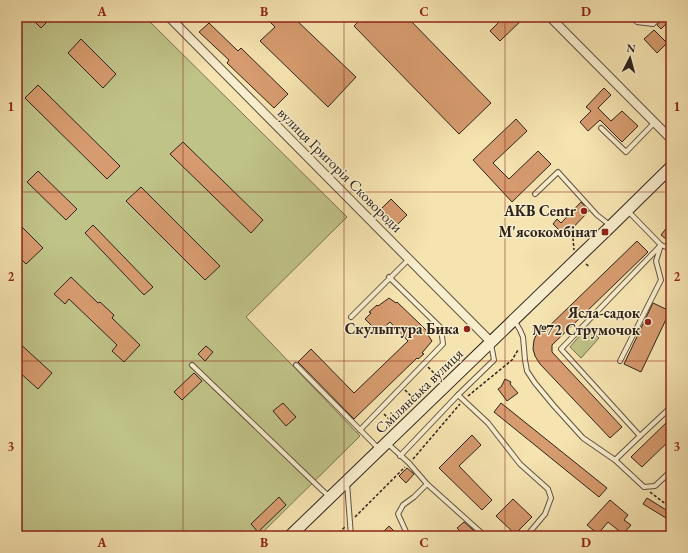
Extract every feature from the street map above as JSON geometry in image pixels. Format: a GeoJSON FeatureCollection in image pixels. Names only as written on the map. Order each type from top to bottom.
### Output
{"type":"FeatureCollection","features":[{"type":"Feature","properties":{"kind":"main road","name":"Смілянська вулиця"},"geometry":{"type":"LineString","coordinates":[[292,536],[330,497],[671,167]]}},
{"type":"Feature","properties":{"kind":"street","name":"вулиця Григорія Сковороди"},"geometry":{"type":"LineString","coordinates":[[169,17],[491,342]]}},
{"type":"Feature","properties":{"kind":"street"},"geometry":{"type":"LineString","coordinates":[[550,17],[671,139]]}},
{"type":"Feature","properties":{"kind":"lane"},"geometry":{"type":"LineString","coordinates":[[632,17],[637,22],[653,24],[660,17]]}},
{"type":"Feature","properties":{"kind":"lane"},"geometry":{"type":"LineString","coordinates":[[601,128],[626,152],[654,123]]}},
{"type":"Feature","properties":{"kind":"lane"},"geometry":{"type":"LineString","coordinates":[[535,194],[558,172],[597,215],[611,226]]}},
{"type":"Feature","properties":{"kind":"lane"},"geometry":{"type":"LineString","coordinates":[[627,210],[661,245],[671,249]]}},
{"type":"Feature","properties":{"kind":"lane"},"geometry":{"type":"LineString","coordinates":[[620,361],[661,280],[656,261],[661,245]]}},
{"type":"Feature","properties":{"kind":"lane"},"geometry":{"type":"LineString","coordinates":[[640,436],[561,349],[661,245]]}},
{"type":"Feature","properties":{"kind":"lane"},"geometry":{"type":"LineString","coordinates":[[351,317],[409,259]]}},
{"type":"Feature","properties":{"kind":"lane"},"geometry":{"type":"LineString","coordinates":[[360,430],[443,344],[441,328],[390,277]]}},
{"type":"Feature","properties":{"kind":"lane"},"geometry":{"type":"LineString","coordinates":[[513,320],[523,337],[527,372],[554,406],[583,438],[615,460],[644,487],[655,486],[671,471]]}},
{"type":"Feature","properties":{"kind":"lane"},"geometry":{"type":"LineString","coordinates":[[400,456],[458,395],[494,360],[491,342]]}},
{"type":"Feature","properties":{"kind":"lane"},"geometry":{"type":"LineString","coordinates":[[192,365],[330,497]]}},
{"type":"Feature","properties":{"kind":"lane"},"geometry":{"type":"LineString","coordinates":[[296,365],[360,430],[409,463],[427,484],[485,536]]}},
{"type":"Feature","properties":{"kind":"lane"},"geometry":{"type":"LineString","coordinates":[[458,395],[488,423],[520,464],[548,489],[551,498],[545,514],[529,533],[524,536]]}},
{"type":"Feature","properties":{"kind":"lane"},"geometry":{"type":"LineString","coordinates":[[615,460],[671,407]]}},
{"type":"Feature","properties":{"kind":"lane"},"geometry":{"type":"LineString","coordinates":[[347,481],[351,536]]}},
{"type":"Feature","properties":{"kind":"lane"},"geometry":{"type":"LineString","coordinates":[[408,536],[398,514],[403,505],[414,497],[427,484]]}},
{"type":"Feature","properties":{"kind":"path"},"geometry":{"type":"LineString","coordinates":[[573,238],[574,252]]}},
{"type":"Feature","properties":{"kind":"path"},"geometry":{"type":"LineString","coordinates":[[585,262],[590,267]]}},
{"type":"Feature","properties":{"kind":"path"},"geometry":{"type":"LineString","coordinates":[[334,536],[349,524],[409,463],[463,400],[512,360],[523,337]]}},
{"type":"Feature","properties":{"kind":"path"},"geometry":{"type":"LineString","coordinates":[[424,364],[437,376]]}},
{"type":"Feature","properties":{"kind":"path"},"geometry":{"type":"LineString","coordinates":[[401,387],[414,399]]}},
{"type":"Feature","properties":{"kind":"path"},"geometry":{"type":"LineString","coordinates":[[379,410],[391,422]]}},
{"type":"Feature","properties":{"kind":"path"},"geometry":{"type":"LineString","coordinates":[[644,487],[671,508]]}},
{"type":"Feature","properties":{"kind":"green space"},"geometry":{"type":"Polygon","coordinates":[[[17,17],[145,17],[347,217],[246,317],[360,436],[259,536],[17,536],[17,17]]]}},
{"type":"Feature","properties":{"kind":"green space"},"geometry":{"type":"Polygon","coordinates":[[[587,327],[599,338],[581,358],[570,347],[587,327]]]}},
{"type":"Feature","properties":{"kind":"building"},"geometry":{"type":"Polygon","coordinates":[[[30,17],[52,17],[41,28],[30,17]]]}},
{"type":"Feature","properties":{"kind":"building"},"geometry":{"type":"Polygon","coordinates":[[[265,17],[293,17],[356,77],[328,107],[260,41],[275,27],[265,17]]]}},
{"type":"Feature","properties":{"kind":"building"},"geometry":{"type":"Polygon","coordinates":[[[363,17],[407,17],[491,103],[459,134],[354,26],[363,17]]]}},
{"type":"Feature","properties":{"kind":"building"},"geometry":{"type":"Polygon","coordinates":[[[504,17],[525,17],[500,41],[490,31],[504,17]]]}},
{"type":"Feature","properties":{"kind":"building"},"geometry":{"type":"Polygon","coordinates":[[[663,17],[671,17],[671,19],[661,29],[657,25],[663,17]]]}},
{"type":"Feature","properties":{"kind":"building"},"geometry":{"type":"Polygon","coordinates":[[[209,23],[238,51],[241,48],[288,94],[274,108],[227,63],[229,60],[199,32],[209,23]]]}},
{"type":"Feature","properties":{"kind":"building"},"geometry":{"type":"Polygon","coordinates":[[[654,30],[667,43],[657,53],[644,39],[654,30]]]}},
{"type":"Feature","properties":{"kind":"building"},"geometry":{"type":"Polygon","coordinates":[[[81,39],[116,74],[103,88],[68,53],[81,39]]]}},
{"type":"Feature","properties":{"kind":"building"},"geometry":{"type":"Polygon","coordinates":[[[38,85],[120,166],[107,179],[25,98],[38,85]]]}},
{"type":"Feature","properties":{"kind":"building"},"geometry":{"type":"Polygon","coordinates":[[[604,88],[611,95],[598,108],[611,121],[622,111],[638,126],[622,142],[600,120],[588,131],[580,122],[591,111],[586,107],[604,88]]]}},
{"type":"Feature","properties":{"kind":"building"},"geometry":{"type":"Polygon","coordinates":[[[516,119],[527,131],[493,163],[509,179],[538,151],[551,164],[512,202],[473,160],[516,119]]]}},
{"type":"Feature","properties":{"kind":"building"},"geometry":{"type":"Polygon","coordinates":[[[183,142],[263,220],[251,233],[170,154],[183,142]]]}},
{"type":"Feature","properties":{"kind":"building"},"geometry":{"type":"Polygon","coordinates":[[[38,171],[77,209],[66,220],[27,182],[38,171]]]}},
{"type":"Feature","properties":{"kind":"building"},"geometry":{"type":"Polygon","coordinates":[[[141,187],[220,266],[205,280],[126,201],[141,187]]]}},
{"type":"Feature","properties":{"kind":"building"},"geometry":{"type":"Polygon","coordinates":[[[391,199],[407,215],[395,227],[379,211],[391,199]]]}},
{"type":"Feature","properties":{"kind":"building"},"geometry":{"type":"Polygon","coordinates":[[[581,202],[589,211],[565,236],[553,224],[557,219],[561,223],[581,202]]]}},
{"type":"Feature","properties":{"kind":"building"},"geometry":{"type":"Polygon","coordinates":[[[17,222],[43,248],[26,264],[17,255],[17,222]]]}},
{"type":"Feature","properties":{"kind":"building"},"geometry":{"type":"Polygon","coordinates":[[[671,222],[671,243],[661,235],[671,222]]]}},
{"type":"Feature","properties":{"kind":"building"},"geometry":{"type":"Polygon","coordinates":[[[93,225],[153,287],[144,295],[85,233],[93,225]]]}},
{"type":"Feature","properties":{"kind":"building"},"geometry":{"type":"Polygon","coordinates":[[[637,241],[648,252],[552,345],[552,352],[622,427],[610,438],[540,364],[533,349],[534,340],[537,333],[541,334],[637,241]]]}},
{"type":"Feature","properties":{"kind":"building"},"geometry":{"type":"Polygon","coordinates":[[[71,277],[98,303],[100,302],[114,315],[112,318],[140,345],[124,362],[112,351],[117,345],[69,299],[65,304],[54,294],[71,277]]]}},
{"type":"Feature","properties":{"kind":"building"},"geometry":{"type":"Polygon","coordinates":[[[389,298],[396,303],[397,302],[429,333],[428,335],[432,341],[422,353],[424,354],[418,359],[417,358],[354,419],[298,362],[311,349],[354,393],[408,341],[390,322],[381,330],[379,329],[377,331],[365,319],[371,313],[369,312],[377,305],[378,306],[389,298]]]}},
{"type":"Feature","properties":{"kind":"building"},"geometry":{"type":"Polygon","coordinates":[[[653,303],[670,311],[641,372],[624,364],[653,303]]]}},
{"type":"Feature","properties":{"kind":"building"},"geometry":{"type":"Polygon","coordinates":[[[17,341],[52,373],[38,389],[17,370],[17,341]]]}},
{"type":"Feature","properties":{"kind":"building"},"geometry":{"type":"Polygon","coordinates":[[[206,346],[213,352],[205,361],[198,354],[206,346]]]}},
{"type":"Feature","properties":{"kind":"building"},"geometry":{"type":"Polygon","coordinates":[[[194,373],[202,381],[182,400],[174,392],[194,373]]]}},
{"type":"Feature","properties":{"kind":"building"},"geometry":{"type":"Polygon","coordinates":[[[505,379],[511,382],[510,384],[518,393],[507,401],[498,389],[501,387],[505,379]]]}},
{"type":"Feature","properties":{"kind":"building"},"geometry":{"type":"Polygon","coordinates":[[[283,403],[296,417],[286,426],[273,411],[283,403]]]}},
{"type":"Feature","properties":{"kind":"building"},"geometry":{"type":"Polygon","coordinates":[[[501,403],[607,488],[599,497],[494,412],[501,403]]]}},
{"type":"Feature","properties":{"kind":"building"},"geometry":{"type":"Polygon","coordinates":[[[671,418],[671,439],[642,467],[631,457],[671,418]]]}},
{"type":"Feature","properties":{"kind":"building"},"geometry":{"type":"Polygon","coordinates":[[[472,435],[481,445],[459,466],[492,500],[482,510],[439,468],[472,435]]]}},
{"type":"Feature","properties":{"kind":"building"},"geometry":{"type":"Polygon","coordinates":[[[407,468],[414,474],[406,483],[399,476],[407,468]]]}},
{"type":"Feature","properties":{"kind":"building"},"geometry":{"type":"Polygon","coordinates":[[[279,497],[286,505],[258,532],[251,524],[279,497]]]}},
{"type":"Feature","properties":{"kind":"building"},"geometry":{"type":"Polygon","coordinates":[[[647,498],[671,513],[671,521],[643,504],[647,498]]]}},
{"type":"Feature","properties":{"kind":"building"},"geometry":{"type":"Polygon","coordinates":[[[513,499],[532,517],[515,534],[496,516],[513,499]]]}},
{"type":"Feature","properties":{"kind":"building"},"geometry":{"type":"Polygon","coordinates":[[[610,500],[628,515],[624,520],[631,525],[623,534],[608,522],[598,534],[587,525],[610,500]]]}},
{"type":"Feature","properties":{"kind":"building"},"geometry":{"type":"Polygon","coordinates":[[[464,522],[480,536],[465,536],[457,528],[464,522]]]}},
{"type":"Feature","properties":{"kind":"building"},"geometry":{"type":"Polygon","coordinates":[[[389,526],[399,536],[379,536],[389,526]]]}},
{"type":"Feature","properties":{"kind":"place","name":"AKB Centr"},"geometry":{"type":"Point","coordinates":[584,211]}},
{"type":"Feature","properties":{"kind":"place","name":"М'ясокомбінат"},"geometry":{"type":"Point","coordinates":[605,232]}},
{"type":"Feature","properties":{"kind":"place","name":"Ясла-садок №72 Струмочок"},"geometry":{"type":"Point","coordinates":[648,322]}},
{"type":"Feature","properties":{"kind":"place","name":"Cкульптура Бика"},"geometry":{"type":"Point","coordinates":[467,329]}}]}
